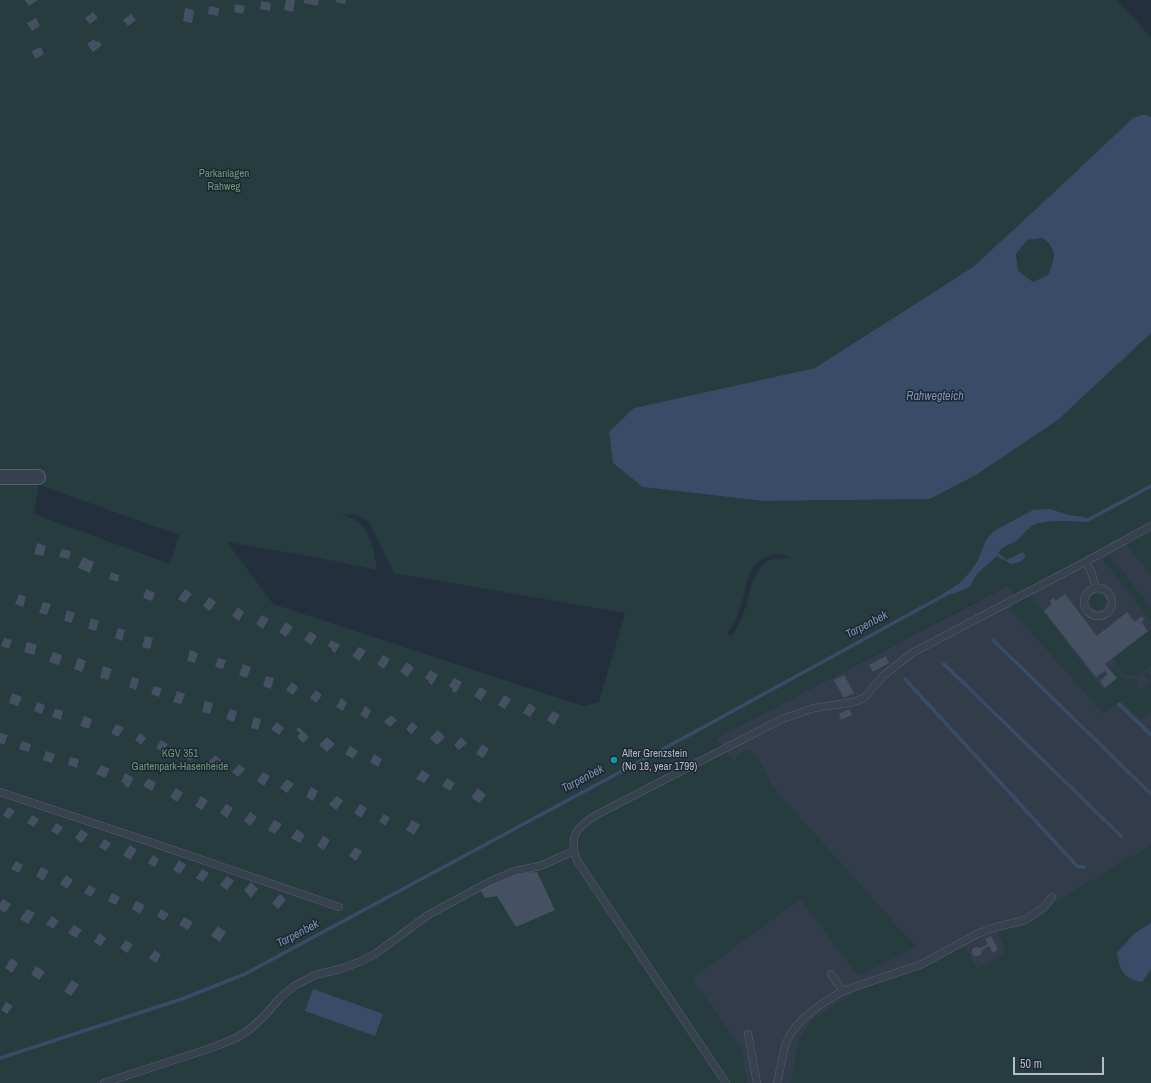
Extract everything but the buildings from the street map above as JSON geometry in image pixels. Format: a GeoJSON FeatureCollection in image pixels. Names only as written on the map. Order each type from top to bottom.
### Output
{"type":"FeatureCollection","features":[{"type":"Feature","properties":{"kind":"street"},"geometry":{"type":"LineString","coordinates":[[0,476],[38,477]]}},
{"type":"Feature","properties":{"kind":"lane"},"geometry":{"type":"LineString","coordinates":[[726,1083],[578,862],[573,844],[576,832],[586,821],[598,814],[782,719],[814,708],[854,702],[864,698],[883,676],[912,653],[1151,526]]}},
{"type":"Feature","properties":{"kind":"lane"},"geometry":{"type":"LineString","coordinates":[[1085,562],[1091,571],[1096,588]]}},
{"type":"Feature","properties":{"kind":"lane"},"geometry":{"type":"LineString","coordinates":[[0,792],[339,907]]}},
{"type":"Feature","properties":{"kind":"lane"},"geometry":{"type":"LineString","coordinates":[[104,1083],[214,1047],[236,1038],[249,1030],[280,998],[294,986],[315,975],[340,968],[375,954],[428,915],[489,882],[515,871],[540,866],[574,851]]}},
{"type":"Feature","properties":{"kind":"lane"},"geometry":{"type":"LineString","coordinates":[[777,1083],[786,1045],[794,1030],[817,1008],[843,991],[922,964],[977,934],[1024,920],[1043,908],[1052,898]]}},
{"type":"Feature","properties":{"kind":"lane"},"geometry":{"type":"LineString","coordinates":[[831,974],[843,991]]}},
{"type":"Feature","properties":{"kind":"lane"},"geometry":{"type":"LineString","coordinates":[[748,1034],[757,1083]]}},
{"type":"Feature","properties":{"kind":"shaded area"},"geometry":{"type":"Polygon","coordinates":[[[1151,509],[1151,1083],[38,1083],[716,738],[1099,538],[1151,509]]]}},
{"type":"Feature","properties":{"kind":"green space"},"geometry":{"type":"Polygon","coordinates":[[[0,0],[1117,0],[1151,37],[1151,117],[1145,114],[973,267],[815,368],[634,408],[643,487],[763,501],[930,499],[976,475],[1058,420],[1151,333],[1151,521],[1014,595],[1008,585],[716,738],[735,763],[738,755],[743,750],[748,751],[757,758],[772,786],[916,947],[858,976],[800,899],[692,979],[742,1049],[747,1083],[118,1083],[236,1042],[254,1030],[268,1017],[281,1000],[296,988],[315,978],[360,965],[378,957],[429,917],[480,889],[485,897],[497,896],[516,927],[555,910],[537,872],[558,862],[558,852],[539,863],[515,867],[487,879],[374,951],[358,959],[313,972],[292,983],[277,995],[263,1013],[246,1028],[235,1034],[213,1043],[94,1083],[0,1083],[0,0]],[[39,485],[34,514],[170,564],[179,535],[39,485]],[[340,514],[361,524],[365,530],[371,542],[378,570],[320,558],[227,542],[273,604],[583,706],[599,702],[625,613],[394,573],[369,522],[358,515],[340,514]],[[775,554],[765,557],[756,563],[748,577],[739,611],[727,633],[731,636],[743,615],[752,584],[759,570],[770,560],[789,558],[783,554],[775,554]]]}},
{"type":"Feature","properties":{"kind":"green space"},"geometry":{"type":"Polygon","coordinates":[[[1043,238],[1053,251],[1054,255],[1052,264],[1048,275],[1033,282],[1018,271],[1016,254],[1027,240],[1043,238]]]}},
{"type":"Feature","properties":{"kind":"green space"},"geometry":{"type":"Polygon","coordinates":[[[1151,530],[1151,576],[1126,544],[1151,530]]]}},
{"type":"Feature","properties":{"kind":"green space"},"geometry":{"type":"Polygon","coordinates":[[[1110,555],[1151,608],[1151,621],[1103,560],[1110,555]]]}},
{"type":"Feature","properties":{"kind":"green space"},"geometry":{"type":"Polygon","coordinates":[[[1095,594],[1101,594],[1106,599],[1104,608],[1101,610],[1095,610],[1090,605],[1090,599],[1095,594]]]}},
{"type":"Feature","properties":{"kind":"green space"},"geometry":{"type":"Polygon","coordinates":[[[1030,595],[1103,690],[1106,689],[1110,670],[1114,666],[1124,679],[1135,678],[1138,682],[1136,683],[1141,690],[1150,683],[1144,675],[1148,672],[1151,676],[1151,712],[1141,720],[1121,701],[1103,713],[1010,609],[1013,605],[1030,595]]]}},
{"type":"Feature","properties":{"kind":"green space"},"geometry":{"type":"Polygon","coordinates":[[[1151,629],[1151,665],[1140,675],[1125,676],[1113,658],[1151,629]]]}},
{"type":"Feature","properties":{"kind":"green space"},"geometry":{"type":"Polygon","coordinates":[[[1151,844],[1151,923],[1135,933],[1117,953],[1142,982],[1151,969],[1151,1083],[790,1083],[799,1042],[811,1021],[858,990],[924,968],[965,946],[977,969],[1007,952],[997,931],[1027,925],[1046,912],[1055,902],[1151,844]]]}},
{"type":"Feature","properties":{"kind":"water","name":"Rahwegteich"},"geometry":{"type":"Polygon","coordinates":[[[1145,114],[1151,117],[1151,333],[1058,420],[976,475],[930,499],[763,501],[643,487],[613,463],[609,432],[634,408],[815,368],[973,267],[1133,118],[1145,114]],[[1043,238],[1027,240],[1016,254],[1018,271],[1033,282],[1048,275],[1054,255],[1048,242],[1043,238]]]}},
{"type":"Feature","properties":{"kind":"water"},"geometry":{"type":"Polygon","coordinates":[[[1050,509],[1068,515],[1084,517],[1090,522],[1052,521],[1032,526],[1013,543],[1004,547],[998,553],[1007,560],[1023,552],[1026,557],[1020,562],[1011,564],[997,556],[978,573],[970,587],[953,594],[944,593],[960,583],[970,572],[978,560],[986,540],[994,531],[1033,510],[1050,509]]]}},
{"type":"Feature","properties":{"kind":"water"},"geometry":{"type":"Polygon","coordinates":[[[1151,923],[1151,969],[1142,982],[1136,981],[1127,976],[1121,969],[1117,953],[1135,933],[1151,923]]]}},
{"type":"Feature","properties":{"kind":"water"},"geometry":{"type":"Polygon","coordinates":[[[313,989],[383,1014],[375,1036],[305,1011],[313,989]]]}},
{"type":"Feature","properties":{"kind":"waterway","name":"Tarpenbek"},"geometry":{"type":"LineString","coordinates":[[1085,520],[1088,520],[1151,486]]}},
{"type":"Feature","properties":{"kind":"waterway","name":"Tarpenbek"},"geometry":{"type":"LineString","coordinates":[[0,1058],[182,999],[245,974],[700,729],[950,592]]}},
{"type":"Feature","properties":{"kind":"waterway"},"geometry":{"type":"LineString","coordinates":[[993,640],[1151,794]]}},
{"type":"Feature","properties":{"kind":"waterway"},"geometry":{"type":"LineString","coordinates":[[944,664],[1121,836]]}},
{"type":"Feature","properties":{"kind":"waterway"},"geometry":{"type":"LineString","coordinates":[[905,679],[1077,866],[1084,867]]}},
{"type":"Feature","properties":{"kind":"waterway"},"geometry":{"type":"LineString","coordinates":[[1119,704],[1151,735]]}},
{"type":"Feature","properties":{"kind":"place","name":"Alter Grenzstein (No 18, year 1799)"},"geometry":{"type":"Point","coordinates":[614,760]}},
{"type":"Feature","properties":{"kind":"park label","name":"Parkanlagen Rahweg"},"geometry":{"type":"Point","coordinates":[224,180]}},
{"type":"Feature","properties":{"kind":"park label","name":"KGV 351 Gartenpark-Hasenheide"},"geometry":{"type":"Point","coordinates":[180,760]}}]}
